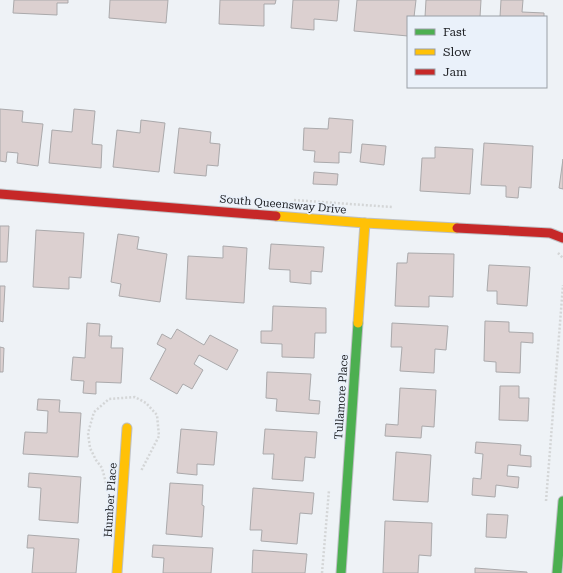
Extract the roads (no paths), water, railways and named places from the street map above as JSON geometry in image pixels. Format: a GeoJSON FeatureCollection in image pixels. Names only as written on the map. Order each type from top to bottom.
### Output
{"type":"FeatureCollection","features":[{"type":"Feature","properties":{"kind":"street","name":"South Queensway Drive"},"geometry":{"type":"LineString","coordinates":[[0,194],[365,223],[550,233],[563,238]]}},
{"type":"Feature","properties":{"kind":"street","name":"Tullamore Place"},"geometry":{"type":"LineString","coordinates":[[341,573],[365,223]]}},
{"type":"Feature","properties":{"kind":"street","name":"Humber Place"},"geometry":{"type":"LineString","coordinates":[[117,573],[126,428]]}},
{"type":"Feature","properties":{"kind":"street"},"geometry":{"type":"LineString","coordinates":[[557,573],[563,501]]}}]}
